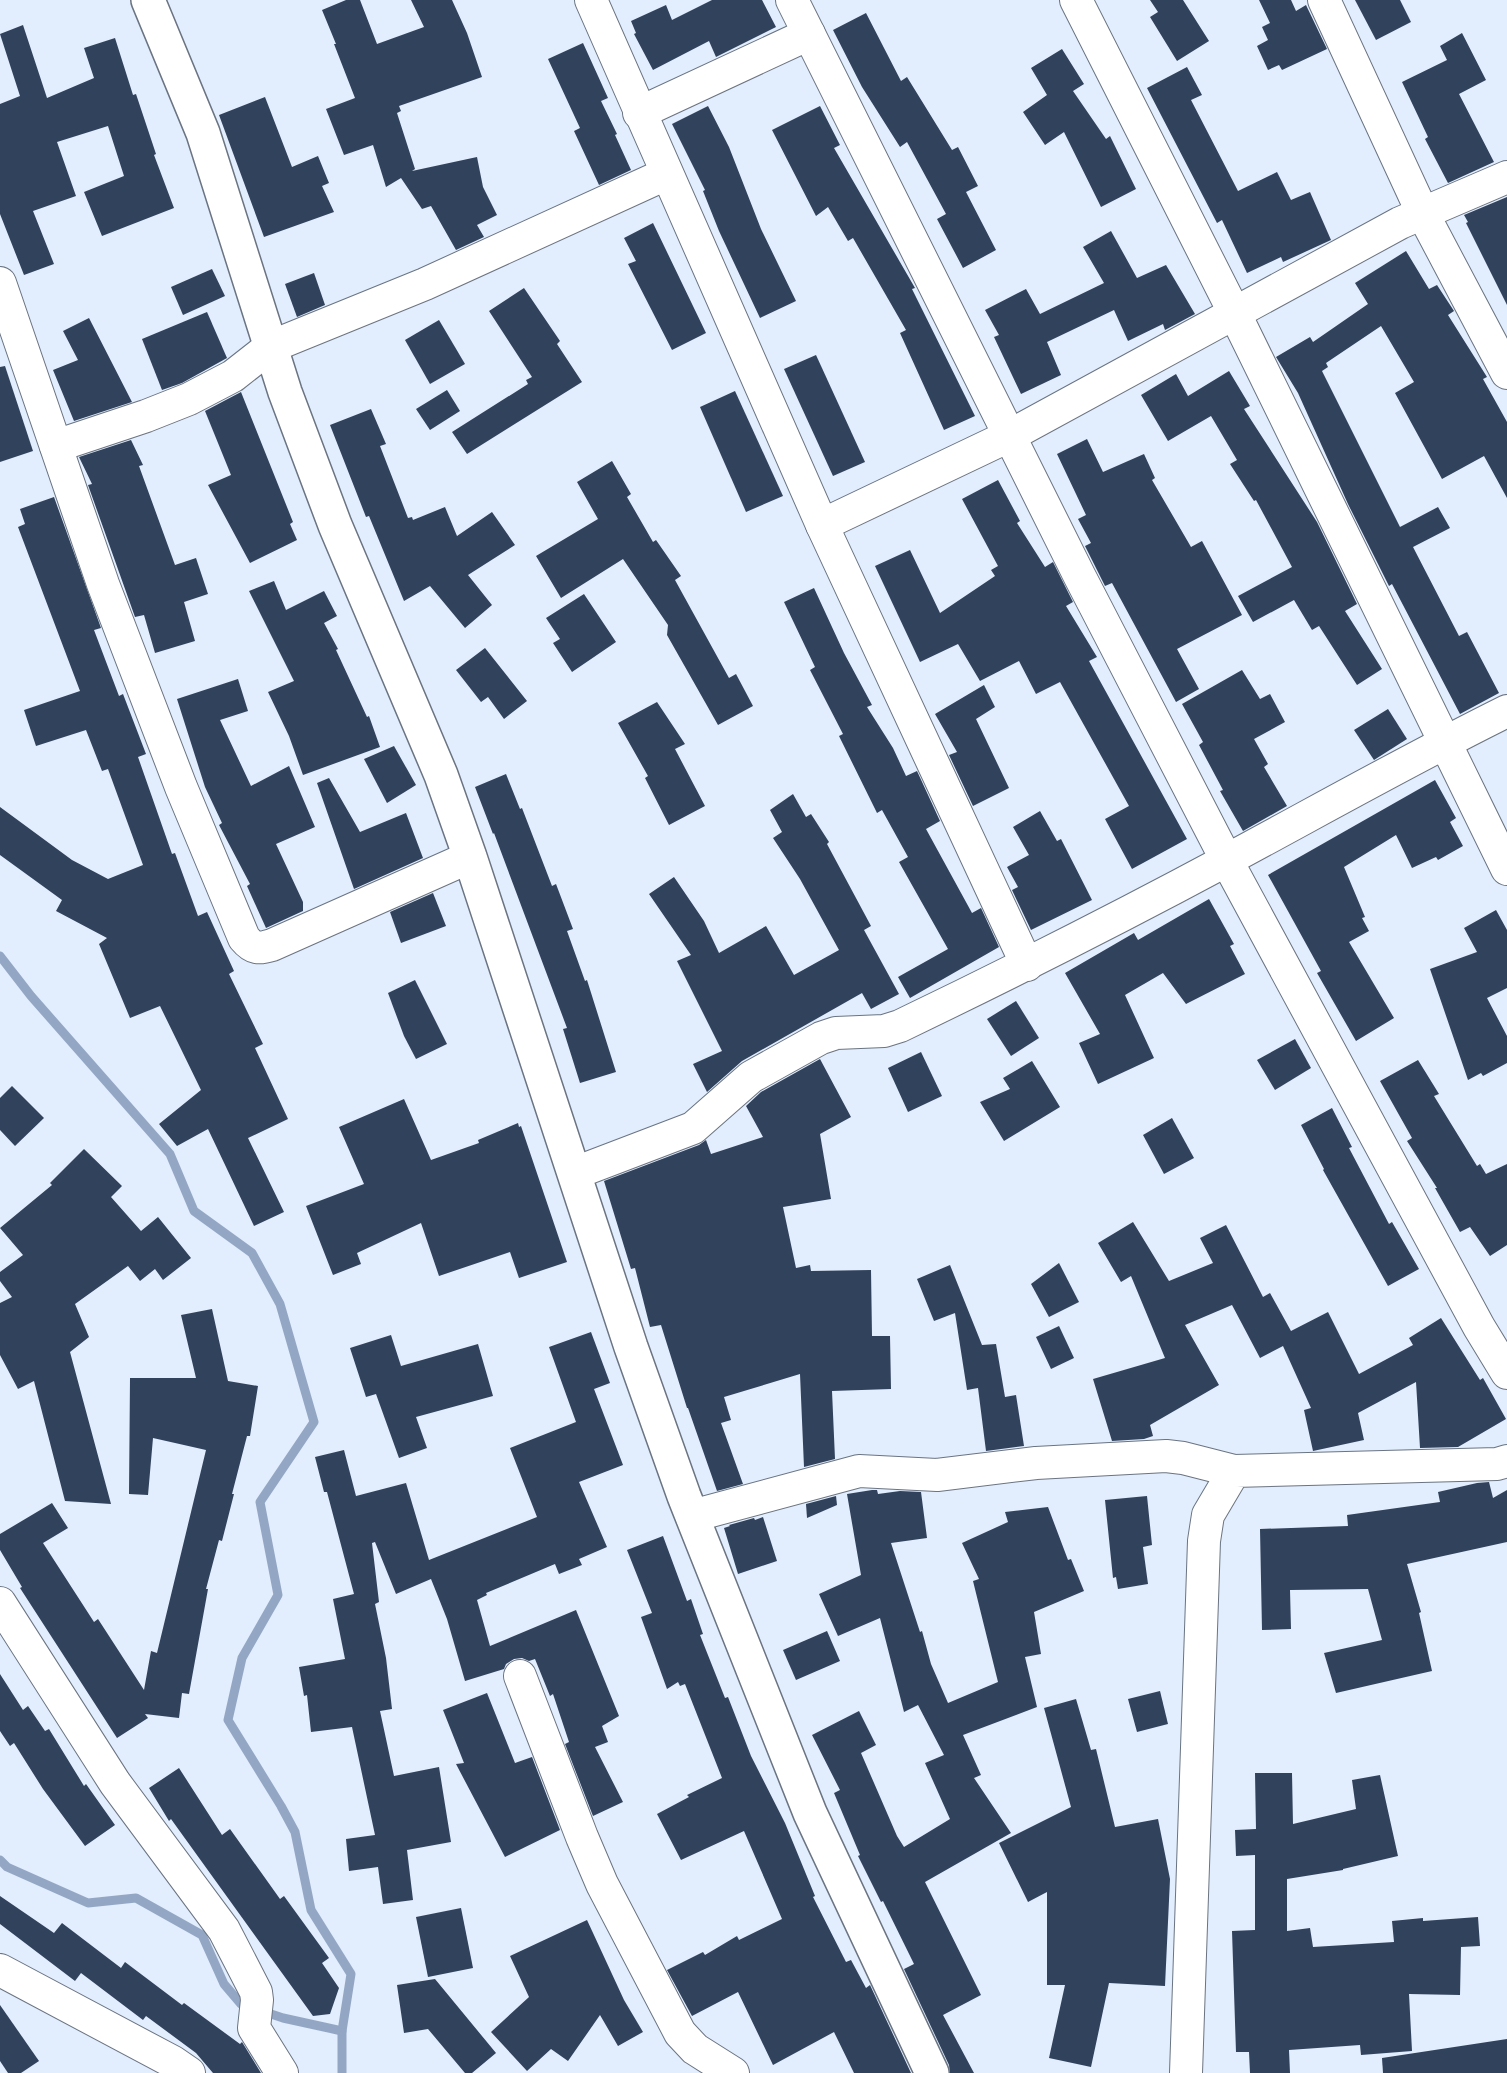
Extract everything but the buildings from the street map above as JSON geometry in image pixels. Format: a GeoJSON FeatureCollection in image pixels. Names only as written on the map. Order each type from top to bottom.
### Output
{"type":"FeatureCollection","features":[{"type":"Feature","properties":{"kind":"street"},"geometry":{"type":"LineString","coordinates":[[148,0],[203,133],[270,347],[334,525],[441,775],[631,1347],[692,1516],[810,1813],[926,2070]]}},
{"type":"Feature","properties":{"kind":"street"},"geometry":{"type":"LineString","coordinates":[[591,0],[822,525],[1028,965]]}},
{"type":"Feature","properties":{"kind":"street"},"geometry":{"type":"LineString","coordinates":[[792,0],[1080,577],[1227,861],[1479,1327],[1507,1373]]}},
{"type":"Feature","properties":{"kind":"street"},"geometry":{"type":"LineString","coordinates":[[1076,0],[1235,314],[1507,869]]}},
{"type":"Feature","properties":{"kind":"street"},"geometry":{"type":"LineString","coordinates":[[1324,0],[1424,214],[1507,373]]}},
{"type":"Feature","properties":{"kind":"street"},"geometry":{"type":"LineString","coordinates":[[639,113],[809,34]]}},
{"type":"Feature","properties":{"kind":"street"},"geometry":{"type":"LineString","coordinates":[[56,446],[189,399],[233,376],[270,347],[425,284],[666,174]]}},
{"type":"Feature","properties":{"kind":"street"},"geometry":{"type":"LineString","coordinates":[[822,525],[1010,436],[1400,223],[1507,177]]}},
{"type":"Feature","properties":{"kind":"street"},"geometry":{"type":"LineString","coordinates":[[0,283],[103,584],[177,776],[244,938],[250,946],[259,949],[272,945],[470,857]]}},
{"type":"Feature","properties":{"kind":"street"},"geometry":{"type":"LineString","coordinates":[[575,1173],[693,1128],[751,1077],[821,1038],[837,1033],[884,1031],[900,1026],[1028,965],[1507,711]]}},
{"type":"Feature","properties":{"kind":"street"},"geometry":{"type":"LineString","coordinates":[[692,1516],[859,1471],[937,1475],[1036,1464],[1166,1456],[1234,1471],[1485,1464],[1507,1461]]}},
{"type":"Feature","properties":{"kind":"street"},"geometry":{"type":"LineString","coordinates":[[1186,2073],[1204,1541],[1208,1515],[1234,1471]]}},
{"type":"Feature","properties":{"kind":"street"},"geometry":{"type":"LineString","coordinates":[[0,1603],[115,1783],[224,1930],[256,1992],[256,2033],[282,2073]]}},
{"type":"Feature","properties":{"kind":"street"},"geometry":{"type":"LineString","coordinates":[[520,1676],[602,1884],[680,2033],[695,2049],[733,2073]]}},
{"type":"Feature","properties":{"kind":"street"},"geometry":{"type":"LineString","coordinates":[[0,1970],[173,2062],[189,2073]]}},
{"type":"Feature","properties":{"kind":"waterway"},"geometry":{"type":"LineString","coordinates":[[0,956],[31,996],[170,1154],[194,1211],[252,1253],[280,1304],[314,1422],[260,1502],[278,1595],[242,1658],[228,1720],[295,1832],[311,1910],[351,1974],[342,2031],[342,2073]]}},
{"type":"Feature","properties":{"kind":"waterway"},"geometry":{"type":"LineString","coordinates":[[0,1860],[7,1867],[88,1903],[136,1898],[202,1935],[224,1984],[241,2004],[283,2018],[342,2031]]}}]}
